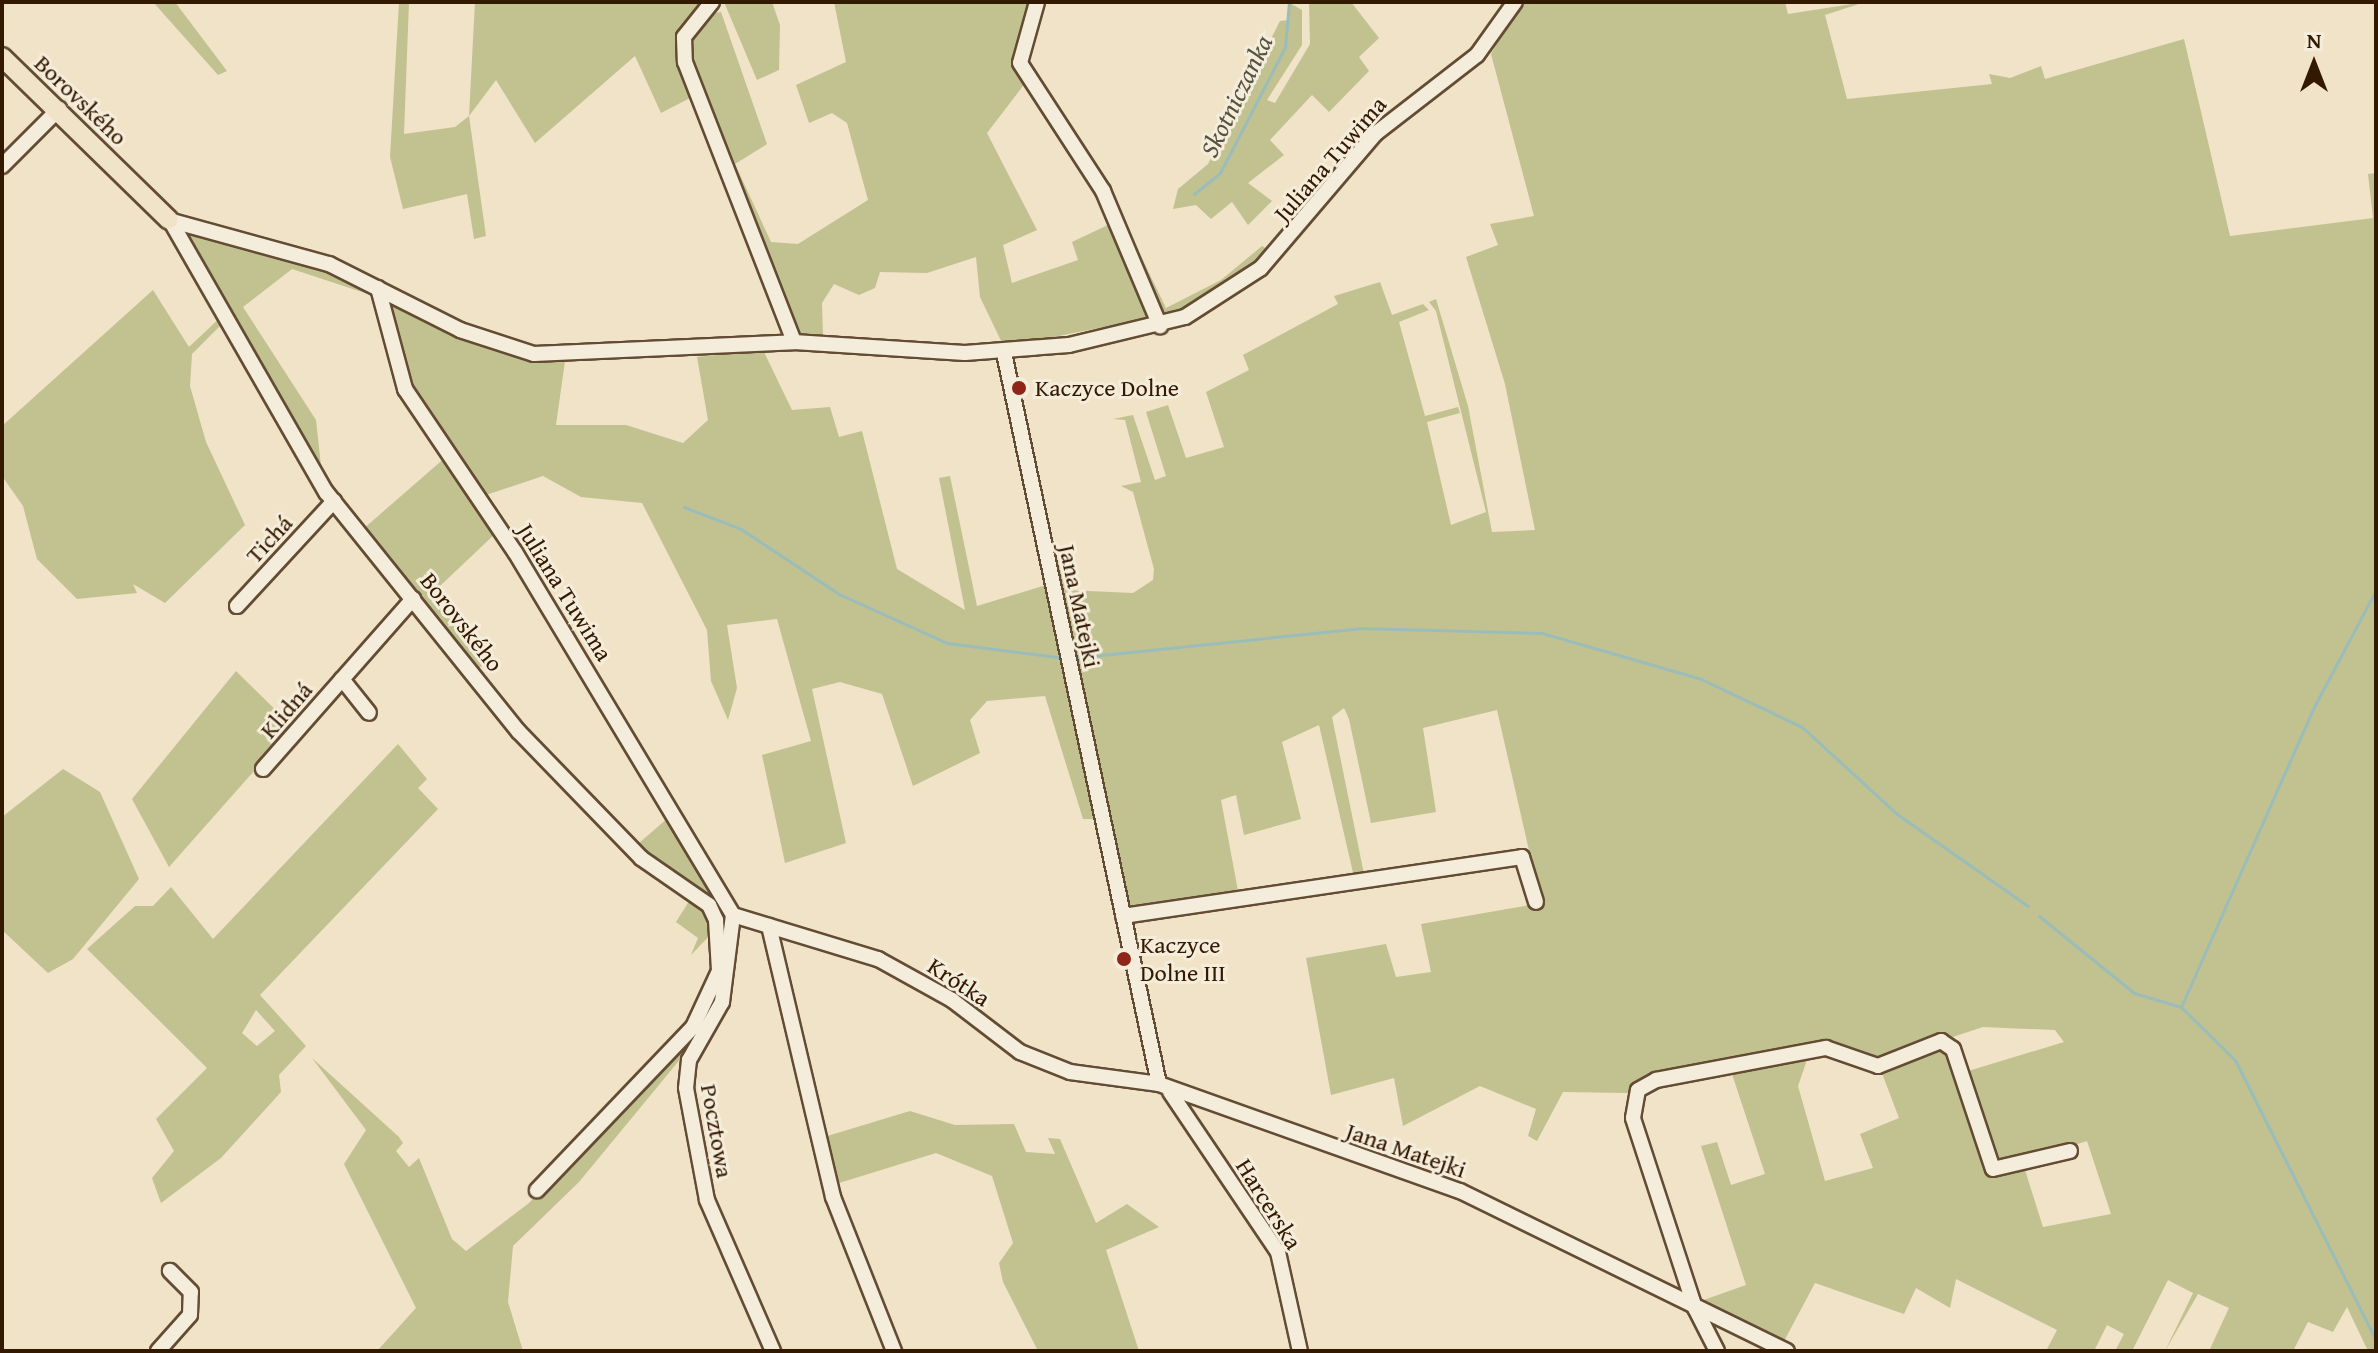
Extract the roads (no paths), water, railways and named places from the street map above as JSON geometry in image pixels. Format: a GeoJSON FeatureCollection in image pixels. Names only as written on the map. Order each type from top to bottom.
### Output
{"type":"FeatureCollection","features":[{"type":"Feature","properties":{"kind":"main road","name":"Borovského"},"geometry":{"type":"LineString","coordinates":[[2,57],[59,109],[169,220]]}},
{"type":"Feature","properties":{"kind":"street"},"geometry":{"type":"LineString","coordinates":[[712,2],[684,37],[685,62],[794,342]]}},
{"type":"Feature","properties":{"kind":"street"},"geometry":{"type":"LineString","coordinates":[[1037,2],[1020,63],[1103,191],[1160,326]]}},
{"type":"Feature","properties":{"kind":"street","name":"Juliana Tuwima"},"geometry":{"type":"LineString","coordinates":[[190,236],[217,233],[329,264],[460,330],[534,354],[794,342],[1004,353],[1160,326],[1212,303],[1261,268],[1375,134],[1477,55],[1515,2]]}},
{"type":"Feature","properties":{"kind":"street"},"geometry":{"type":"LineString","coordinates":[[2,166],[59,109]]}},
{"type":"Feature","properties":{"kind":"street","name":"Borovského"},"geometry":{"type":"LineString","coordinates":[[169,220],[190,236],[334,501],[519,732],[641,858],[709,905],[716,920],[719,971],[693,1027],[537,1190]]}},
{"type":"Feature","properties":{"kind":"street","name":"Juliana Tuwima"},"geometry":{"type":"LineString","coordinates":[[378,288],[405,389],[515,552],[733,915]]}},
{"type":"Feature","properties":{"kind":"street","name":"Jana Matejki"},"geometry":{"type":"LineString","coordinates":[[1004,353],[1123,916],[1165,1088],[1460,1191],[1787,1351]]}},
{"type":"Feature","properties":{"kind":"street","name":"Tichá"},"geometry":{"type":"LineString","coordinates":[[237,606],[334,501]]}},
{"type":"Feature","properties":{"kind":"street","name":"Klidná"},"geometry":{"type":"LineString","coordinates":[[263,769],[413,599]]}},
{"type":"Feature","properties":{"kind":"street","name":"Klidná"},"geometry":{"type":"LineString","coordinates":[[342,679],[369,713]]}},
{"type":"Feature","properties":{"kind":"street"},"geometry":{"type":"LineString","coordinates":[[1123,916],[1522,857],[1536,902]]}},
{"type":"Feature","properties":{"kind":"street","name":"Krótka"},"geometry":{"type":"LineString","coordinates":[[733,915],[878,959],[952,1000],[1020,1052],[1070,1072],[1165,1088]]}},
{"type":"Feature","properties":{"kind":"street","name":"Pocztowa"},"geometry":{"type":"LineString","coordinates":[[733,915],[727,983],[689,1060],[686,1088],[707,1200],[773,1351]]}},
{"type":"Feature","properties":{"kind":"street"},"geometry":{"type":"LineString","coordinates":[[769,926],[833,1197],[894,1351]]}},
{"type":"Feature","properties":{"kind":"street"},"geometry":{"type":"LineString","coordinates":[[1717,1351],[1695,1308],[1633,1118],[1638,1090],[1656,1080],[1826,1048],[1878,1066],[1941,1041],[1953,1049],[1993,1169],[2070,1151]]}},
{"type":"Feature","properties":{"kind":"street","name":"Harcerska"},"geometry":{"type":"LineString","coordinates":[[1165,1088],[1278,1252],[1300,1351]]}},
{"type":"Feature","properties":{"kind":"street"},"geometry":{"type":"LineString","coordinates":[[158,1351],[190,1315],[191,1292],[170,1271]]}},
{"type":"Feature","properties":{"kind":"waterway","name":"Skotniczanka"},"geometry":{"type":"LineString","coordinates":[[1194,194],[1220,173],[1285,47],[1289,2]]}},
{"type":"Feature","properties":{"kind":"waterway"},"geometry":{"type":"LineString","coordinates":[[684,507],[741,529],[839,594],[947,643],[1065,658]]}},
{"type":"Feature","properties":{"kind":"waterway"},"geometry":{"type":"LineString","coordinates":[[2181,1007],[2315,705],[2376,590]]}},
{"type":"Feature","properties":{"kind":"waterway"},"geometry":{"type":"LineString","coordinates":[[1072,658],[1360,628],[1542,633],[1701,679],[1802,727],[1897,814],[2028,906]]}},
{"type":"Feature","properties":{"kind":"waterway"},"geometry":{"type":"LineString","coordinates":[[2039,916],[2134,993],[2181,1007],[2235,1060],[2376,1340]]}},
{"type":"Feature","properties":{"kind":"place","name":"Kaczyce Dolne"},"geometry":{"type":"Point","coordinates":[1019,388]}},
{"type":"Feature","properties":{"kind":"place","name":"Kaczyce Dolne III"},"geometry":{"type":"Point","coordinates":[1124,959]}}]}
